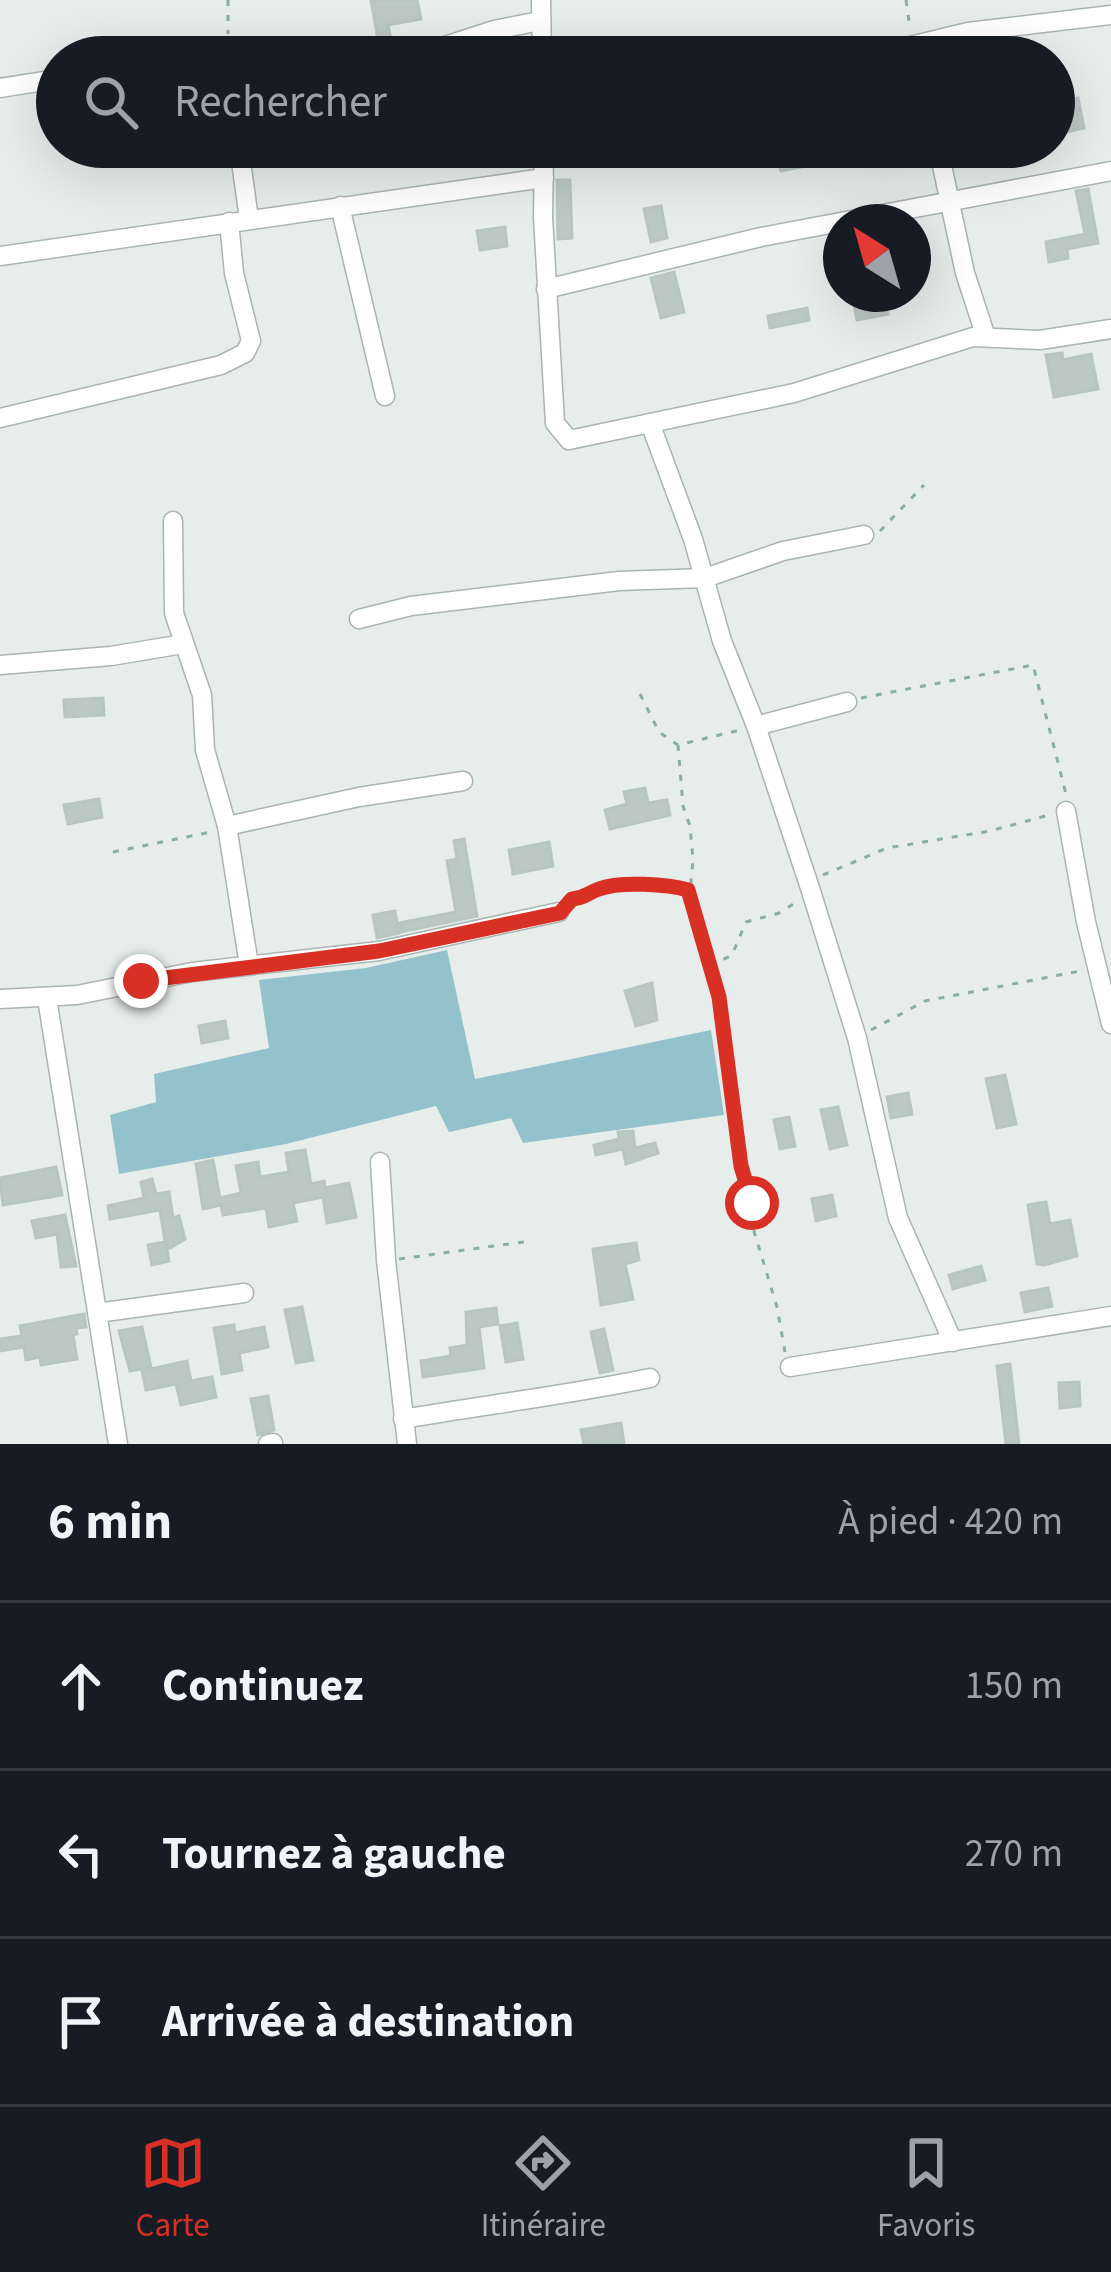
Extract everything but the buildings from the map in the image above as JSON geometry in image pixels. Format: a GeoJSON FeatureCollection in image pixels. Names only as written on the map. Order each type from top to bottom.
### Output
{"type":"FeatureCollection","features":[{"type":"Feature","properties":{"kind":"street"},"geometry":{"type":"LineString","coordinates":[[541,0],[541,36]]}},
{"type":"Feature","properties":{"kind":"street"},"geometry":{"type":"LineString","coordinates":[[957,36],[1111,15]]}},
{"type":"Feature","properties":{"kind":"street"},"geometry":{"type":"LineString","coordinates":[[476,36],[540,21]]}},
{"type":"Feature","properties":{"kind":"street"},"geometry":{"type":"LineString","coordinates":[[0,88],[36,82]]}},
{"type":"Feature","properties":{"kind":"street"},"geometry":{"type":"LineString","coordinates":[[242,168],[249,218]]}},
{"type":"Feature","properties":{"kind":"street"},"geometry":{"type":"LineString","coordinates":[[544,168],[546,289],[557,430],[569,440],[794,393],[937,345],[986,337],[1040,340],[1111,329]]}},
{"type":"Feature","properties":{"kind":"street"},"geometry":{"type":"LineString","coordinates":[[943,168],[965,272],[986,337]]}},
{"type":"Feature","properties":{"kind":"street"},"geometry":{"type":"LineString","coordinates":[[546,289],[761,237],[1111,171]]}},
{"type":"Feature","properties":{"kind":"street"},"geometry":{"type":"LineString","coordinates":[[0,256],[544,178]]}},
{"type":"Feature","properties":{"kind":"street"},"geometry":{"type":"LineString","coordinates":[[340,206],[385,396]]}},
{"type":"Feature","properties":{"kind":"street"},"geometry":{"type":"LineString","coordinates":[[0,418],[220,365],[245,353],[250,341],[234,273],[229,222]]}},
{"type":"Feature","properties":{"kind":"street"},"geometry":{"type":"LineString","coordinates":[[650,424],[705,578],[722,641],[756,727],[857,1038],[898,1218],[953,1342]]}},
{"type":"Feature","properties":{"kind":"street"},"geometry":{"type":"LineString","coordinates":[[173,521],[171,597],[202,695],[205,750],[227,826],[249,965]]}},
{"type":"Feature","properties":{"kind":"street"},"geometry":{"type":"LineString","coordinates":[[359,620],[411,606],[619,580],[705,578],[783,551],[864,535]]}},
{"type":"Feature","properties":{"kind":"street"},"geometry":{"type":"LineString","coordinates":[[0,665],[111,656],[183,644]]}},
{"type":"Feature","properties":{"kind":"street"},"geometry":{"type":"LineString","coordinates":[[756,727],[848,702]]}},
{"type":"Feature","properties":{"kind":"street"},"geometry":{"type":"LineString","coordinates":[[227,826],[359,797],[463,781]]}},
{"type":"Feature","properties":{"kind":"street"},"geometry":{"type":"LineString","coordinates":[[1066,811],[1111,1024]]}},
{"type":"Feature","properties":{"kind":"street"},"geometry":{"type":"LineString","coordinates":[[0,999],[47,998],[249,965],[379,951],[560,913]]}},
{"type":"Feature","properties":{"kind":"street"},"geometry":{"type":"LineString","coordinates":[[47,998],[118,1444]]}},
{"type":"Feature","properties":{"kind":"street"},"geometry":{"type":"LineString","coordinates":[[380,1162],[407,1444]]}},
{"type":"Feature","properties":{"kind":"street"},"geometry":{"type":"LineString","coordinates":[[97,1313],[244,1293]]}},
{"type":"Feature","properties":{"kind":"street"},"geometry":{"type":"LineString","coordinates":[[790,1367],[1111,1316]]}},
{"type":"Feature","properties":{"kind":"street"},"geometry":{"type":"LineString","coordinates":[[403,1419],[650,1378]]}},
{"type":"Feature","properties":{"kind":"path"},"geometry":{"type":"LineString","coordinates":[[227,36],[228,0]]}},
{"type":"Feature","properties":{"kind":"path"},"geometry":{"type":"LineString","coordinates":[[906,0],[911,36]]}},
{"type":"Feature","properties":{"kind":"path"},"geometry":{"type":"LineString","coordinates":[[864,535],[882,529],[924,485]]}},
{"type":"Feature","properties":{"kind":"path"},"geometry":{"type":"LineString","coordinates":[[710,966],[731,955],[746,922],[779,913],[827,870],[887,848],[990,831],[1066,811],[1066,793],[1033,665],[848,702]]}},
{"type":"Feature","properties":{"kind":"path"},"geometry":{"type":"LineString","coordinates":[[640,694],[659,732],[678,745],[756,727]]}},
{"type":"Feature","properties":{"kind":"path"},"geometry":{"type":"LineString","coordinates":[[678,745],[682,806],[690,826],[693,860],[688,890],[719,997],[741,1166],[752,1203],[750,1218],[790,1367]]}},
{"type":"Feature","properties":{"kind":"path"},"geometry":{"type":"LineString","coordinates":[[113,852],[227,826]]}},
{"type":"Feature","properties":{"kind":"path"},"geometry":{"type":"LineString","coordinates":[[560,913],[572,899],[586,898],[599,889],[673,885],[688,890]]}},
{"type":"Feature","properties":{"kind":"path"},"geometry":{"type":"LineString","coordinates":[[857,1038],[925,1001],[1099,970]]}},
{"type":"Feature","properties":{"kind":"path"},"geometry":{"type":"LineString","coordinates":[[386,1261],[531,1241]]}},
{"type":"Feature","properties":{"kind":"water"},"geometry":{"type":"Polygon","coordinates":[[[447,950],[475,1079],[711,1030],[724,1115],[523,1143],[511,1118],[449,1132],[436,1106],[286,1144],[119,1174],[110,1115],[156,1102],[154,1074],[269,1048],[259,980],[366,968],[447,950]]]}},
{"type":"Feature","properties":{"kind":"route"},"geometry":{"type":"LineString","coordinates":[[141,981],[411,945],[560,913],[572,899],[613,886],[673,885],[688,890],[719,997],[741,1166],[752,1203]]}}]}
